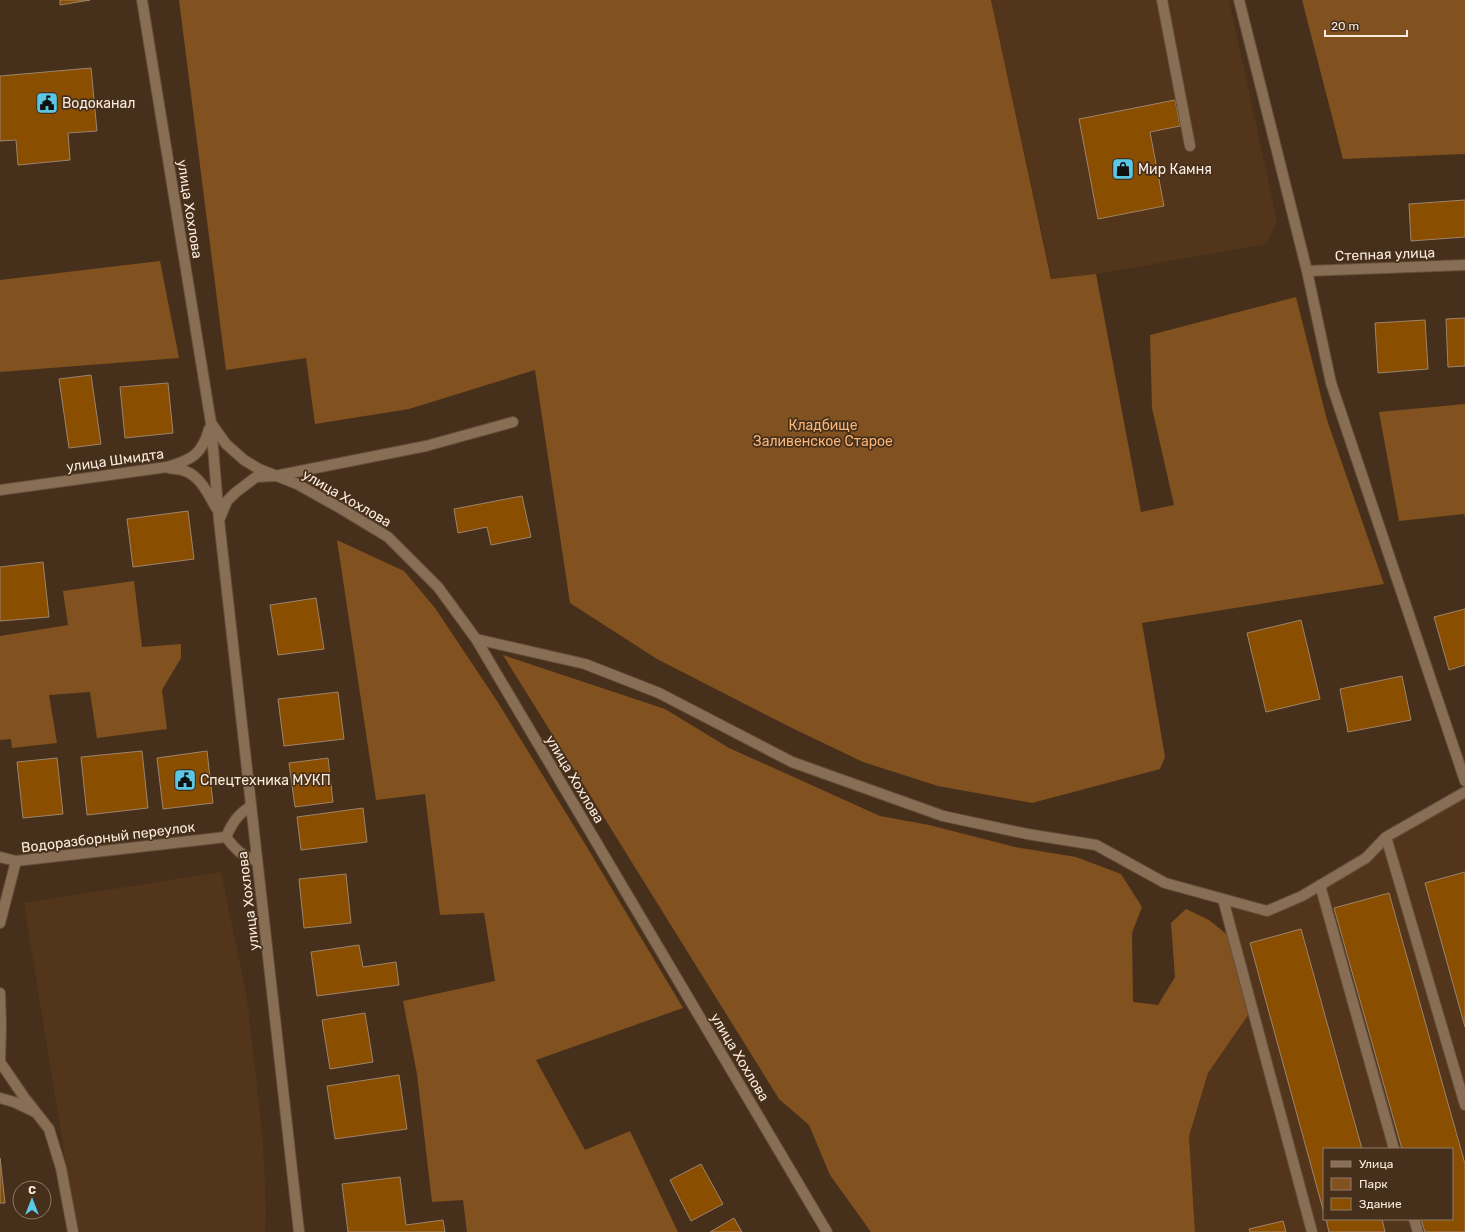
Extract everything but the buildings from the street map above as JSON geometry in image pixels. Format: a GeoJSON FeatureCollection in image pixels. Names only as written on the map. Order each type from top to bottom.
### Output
{"type":"FeatureCollection","features":[{"type":"Feature","properties":{"kind":"street","name":"улица Хохлова"},"geometry":{"type":"LineString","coordinates":[[142,0],[211,423],[219,516],[299,1232]]}},
{"type":"Feature","properties":{"kind":"street"},"geometry":{"type":"LineString","coordinates":[[1162,0],[1190,146]]}},
{"type":"Feature","properties":{"kind":"street"},"geometry":{"type":"LineString","coordinates":[[1239,0],[1307,271],[1331,383],[1465,781]]}},
{"type":"Feature","properties":{"kind":"street","name":"Степная улица"},"geometry":{"type":"LineString","coordinates":[[1307,271],[1465,265]]}},
{"type":"Feature","properties":{"kind":"street"},"geometry":{"type":"LineString","coordinates":[[219,516],[227,501],[256,477],[276,476],[426,446],[512,422]]}},
{"type":"Feature","properties":{"kind":"street","name":"улица Хохлова"},"geometry":{"type":"LineString","coordinates":[[211,423],[226,444],[244,460],[259,469],[297,484],[388,537],[438,587],[476,639],[827,1232]]}},
{"type":"Feature","properties":{"kind":"street","name":"улица Шмидта"},"geometry":{"type":"LineString","coordinates":[[0,490],[167,467],[192,458],[206,441],[211,423]]}},
{"type":"Feature","properties":{"kind":"street"},"geometry":{"type":"LineString","coordinates":[[167,467],[186,471],[197,479],[204,487],[219,516]]}},
{"type":"Feature","properties":{"kind":"street"},"geometry":{"type":"LineString","coordinates":[[476,639],[585,664],[659,693],[792,762],[936,813],[1027,834],[1096,845],[1165,883],[1267,911],[1302,896],[1366,858],[1386,837],[1465,792]]}},
{"type":"Feature","properties":{"kind":"street"},"geometry":{"type":"LineString","coordinates":[[251,806],[235,818],[226,837],[241,854],[249,859],[257,861]]}},
{"type":"Feature","properties":{"kind":"street","name":"Водоразборный переулок"},"geometry":{"type":"LineString","coordinates":[[0,923],[16,861],[226,837]]}},
{"type":"Feature","properties":{"kind":"street"},"geometry":{"type":"LineString","coordinates":[[1386,837],[1465,1105]]}},
{"type":"Feature","properties":{"kind":"street"},"geometry":{"type":"LineString","coordinates":[[0,857],[16,861]]}},
{"type":"Feature","properties":{"kind":"street"},"geometry":{"type":"LineString","coordinates":[[1320,885],[1394,1148]]}},
{"type":"Feature","properties":{"kind":"street"},"geometry":{"type":"LineString","coordinates":[[1223,899],[1312,1232]]}},
{"type":"Feature","properties":{"kind":"street"},"geometry":{"type":"LineString","coordinates":[[0,993],[2,1025],[0,1062],[24,1097],[49,1129],[61,1168],[73,1232]]}},
{"type":"Feature","properties":{"kind":"street"},"geometry":{"type":"LineString","coordinates":[[0,1098],[14,1102],[38,1114]]}},
{"type":"Feature","properties":{"kind":"street"},"geometry":{"type":"LineString","coordinates":[[1414,1220],[1418,1232]]}},
{"type":"Feature","properties":{"kind":"shaded area"},"geometry":{"type":"Polygon","coordinates":[[[991,0],[1229,0],[1277,221],[1267,244],[1096,274],[1052,279],[991,0]]]}},
{"type":"Feature","properties":{"kind":"shaded area"},"geometry":{"type":"Polygon","coordinates":[[[1465,792],[1465,1232],[1195,1232],[1189,1136],[1208,1073],[1253,1008],[1223,899],[1267,911],[1366,858],[1386,837],[1465,792]]]}},
{"type":"Feature","properties":{"kind":"shaded area"},"geometry":{"type":"Polygon","coordinates":[[[221,872],[247,998],[263,1141],[266,1211],[265,1232],[77,1232],[24,903],[221,872]]]}},
{"type":"Feature","properties":{"kind":"green space","name":"Кладбище Заливенское Старое"},"geometry":{"type":"Polygon","coordinates":[[[179,0],[991,0],[1051,279],[1096,274],[1141,512],[1174,505],[1152,408],[1150,335],[1296,297],[1327,420],[1384,584],[1142,623],[1165,757],[1160,769],[1032,803],[938,786],[863,762],[792,728],[657,659],[570,603],[535,370],[409,409],[315,424],[306,358],[226,370],[179,0]]]}},
{"type":"Feature","properties":{"kind":"green space"},"geometry":{"type":"Polygon","coordinates":[[[1302,0],[1465,0],[1465,154],[1343,159],[1302,0]]]}},
{"type":"Feature","properties":{"kind":"green space"},"geometry":{"type":"Polygon","coordinates":[[[160,261],[179,358],[0,372],[0,280],[160,261]]]}},
{"type":"Feature","properties":{"kind":"green space"},"geometry":{"type":"Polygon","coordinates":[[[1465,404],[1465,517],[1464,514],[1399,521],[1379,412],[1465,404]]]}},
{"type":"Feature","properties":{"kind":"green space"},"geometry":{"type":"Polygon","coordinates":[[[337,540],[404,571],[435,608],[497,701],[683,1008],[536,1060],[585,1150],[630,1131],[678,1232],[467,1232],[463,1200],[432,1202],[417,1074],[403,1001],[495,981],[484,913],[440,915],[425,794],[376,800],[337,540]]]}},
{"type":"Feature","properties":{"kind":"green space"},"geometry":{"type":"Polygon","coordinates":[[[134,581],[142,647],[181,644],[181,658],[162,690],[167,729],[97,738],[90,692],[49,695],[57,743],[12,748],[11,739],[0,740],[0,636],[68,625],[63,591],[134,581]]]}},
{"type":"Feature","properties":{"kind":"green space"},"geometry":{"type":"Polygon","coordinates":[[[503,655],[665,709],[729,748],[880,816],[929,825],[1015,847],[1076,857],[1121,874],[1142,907],[1132,933],[1133,1002],[1158,1005],[1175,977],[1171,923],[1186,909],[1209,920],[1235,941],[1253,1008],[1208,1073],[1189,1136],[1195,1232],[871,1232],[830,1175],[809,1125],[779,1099],[503,655]]]}},
{"type":"Feature","properties":{"kind":"place","name":"Водоканал"},"geometry":{"type":"Point","coordinates":[47,103]}},
{"type":"Feature","properties":{"kind":"place","name":"Мир Камня"},"geometry":{"type":"Point","coordinates":[1123,169]}},
{"type":"Feature","properties":{"kind":"place","name":"Спецтехника МУКП"},"geometry":{"type":"Point","coordinates":[185,780]}}]}
